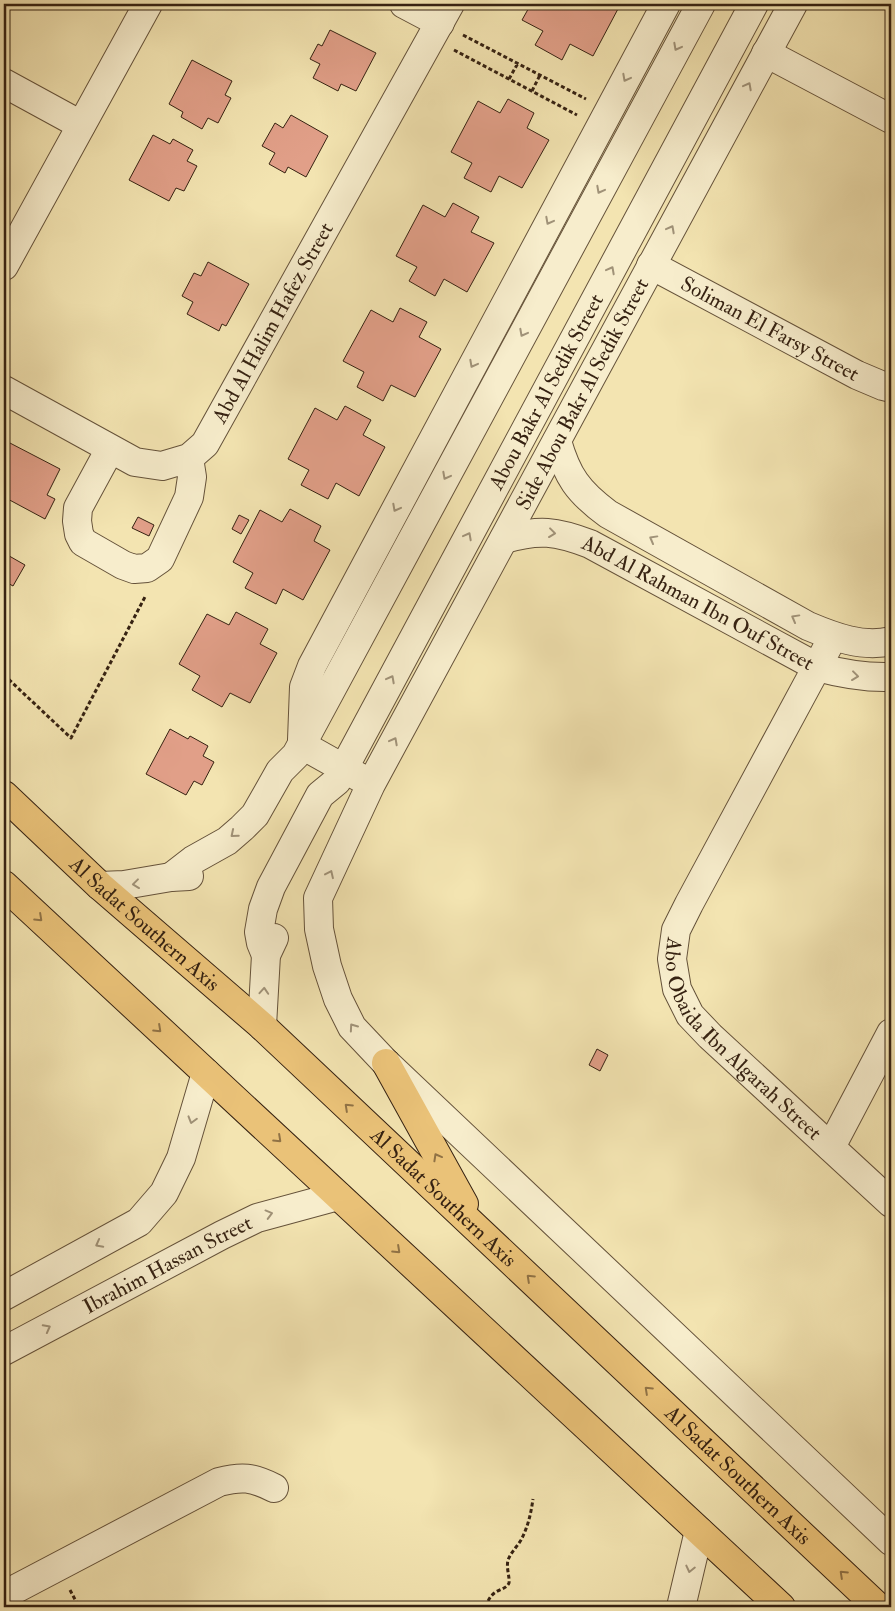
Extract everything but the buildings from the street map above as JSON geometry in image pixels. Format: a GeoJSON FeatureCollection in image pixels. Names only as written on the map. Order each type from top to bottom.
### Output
{"type":"FeatureCollection","features":[{"type":"Feature","properties":{"kind":"main road","name":"Al Sadat Southern Axis"},"geometry":{"type":"LineString","coordinates":[[4,795],[100,886],[262,1026],[878,1607]]}},
{"type":"Feature","properties":{"kind":"main road"},"geometry":{"type":"LineString","coordinates":[[4,885],[781,1607]]}},
{"type":"Feature","properties":{"kind":"main road"},"geometry":{"type":"LineString","coordinates":[[386,1062],[417,1121],[479,1229]]}},
{"type":"Feature","properties":{"kind":"street"},"geometry":{"type":"LineString","coordinates":[[4,266],[148,4]]}},
{"type":"Feature","properties":{"kind":"street"},"geometry":{"type":"LineString","coordinates":[[404,4],[440,22]]}},
{"type":"Feature","properties":{"kind":"street"},"geometry":{"type":"LineString","coordinates":[[299,750],[304,687],[312,666],[666,4]]}},
{"type":"Feature","properties":{"kind":"street"},"geometry":{"type":"LineString","coordinates":[[100,886],[124,885],[171,877],[193,860],[227,841],[255,814],[280,771],[299,750],[701,4]]}},
{"type":"Feature","properties":{"kind":"street","name":"Abou Bakr Al Sedik Street"},"geometry":{"type":"LineString","coordinates":[[262,1026],[266,955],[259,932],[271,887],[280,866],[320,795],[340,775],[754,4]]}},
{"type":"Feature","properties":{"kind":"street","name":"Side Abou Bakr Al Sedik Street"},"geometry":{"type":"LineString","coordinates":[[793,4],[371,784],[318,898],[319,929],[326,966],[338,999],[352,1027],[386,1062],[891,1541]]}},
{"type":"Feature","properties":{"kind":"street","name":"Abd Al Halim Hafez Street"},"geometry":{"type":"LineString","coordinates":[[4,390],[135,462],[162,466],[189,458],[205,444],[216,426],[440,22]]}},
{"type":"Feature","properties":{"kind":"street"},"geometry":{"type":"LineString","coordinates":[[766,54],[891,119]]}},
{"type":"Feature","properties":{"kind":"street"},"geometry":{"type":"LineString","coordinates":[[4,83],[81,125]]}},
{"type":"Feature","properties":{"kind":"street"},"geometry":{"type":"LineString","coordinates":[[691,121],[707,162]]}},
{"type":"Feature","properties":{"kind":"street","name":"Soliman El Farsy Street"},"geometry":{"type":"LineString","coordinates":[[652,265],[857,375],[891,388]]}},
{"type":"Feature","properties":{"kind":"street","name":"Abd Al Rahman Ibn Ouf Street"},"geometry":{"type":"LineString","coordinates":[[557,441],[563,463],[574,483],[589,500],[608,514],[808,626],[833,637],[860,643],[891,641]]}},
{"type":"Feature","properties":{"kind":"street"},"geometry":{"type":"LineString","coordinates":[[110,449],[78,508],[76,521],[78,534],[83,542],[123,565],[134,569],[147,568],[160,559],[190,497],[192,478],[189,458]]}},
{"type":"Feature","properties":{"kind":"street","name":"Abd Al Rahman Ibn Ouf Street"},"geometry":{"type":"LineString","coordinates":[[504,539],[526,533],[548,532],[569,536],[590,544],[818,667],[843,674],[869,678],[891,677]]}},
{"type":"Feature","properties":{"kind":"street"},"geometry":{"type":"LineString","coordinates":[[453,564],[482,580]]}},
{"type":"Feature","properties":{"kind":"street","name":"Abo Obaida Ibn Algarah Street"},"geometry":{"type":"LineString","coordinates":[[833,637],[689,904],[676,930],[672,959],[677,989],[690,1015],[710,1036],[891,1203]]}},
{"type":"Feature","properties":{"kind":"street"},"geometry":{"type":"LineString","coordinates":[[299,750],[340,775],[371,784]]}},
{"type":"Feature","properties":{"kind":"street"},"geometry":{"type":"LineString","coordinates":[[831,1147],[891,1033]]}},
{"type":"Feature","properties":{"kind":"street"},"geometry":{"type":"LineString","coordinates":[[4,1296],[139,1222],[164,1193],[181,1158],[206,1073]]}},
{"type":"Feature","properties":{"kind":"street","name":"Ibrahim Hassan Street"},"geometry":{"type":"LineString","coordinates":[[4,1351],[257,1218],[338,1196]]}},
{"type":"Feature","properties":{"kind":"street"},"geometry":{"type":"LineString","coordinates":[[4,1595],[219,1482],[238,1477],[257,1479],[274,1488]]}},
{"type":"Feature","properties":{"kind":"street"},"geometry":{"type":"LineString","coordinates":[[680,1607],[699,1531]]}},
{"type":"Feature","properties":{"kind":"path"},"geometry":{"type":"LineString","coordinates":[[440,22],[540,75],[604,119]]}},
{"type":"Feature","properties":{"kind":"path"},"geometry":{"type":"LineString","coordinates":[[440,22],[509,80],[604,119]]}},
{"type":"Feature","properties":{"kind":"path"},"geometry":{"type":"LineString","coordinates":[[509,80],[518,63]]}},
{"type":"Feature","properties":{"kind":"path"},"geometry":{"type":"LineString","coordinates":[[532,91],[540,75]]}},
{"type":"Feature","properties":{"kind":"path"},"geometry":{"type":"LineString","coordinates":[[4,675],[71,738],[145,596],[149,578],[147,568]]}},
{"type":"Feature","properties":{"kind":"path"},"geometry":{"type":"LineString","coordinates":[[486,1607],[488,1600],[493,1594],[508,1584],[508,1561],[513,1550],[521,1541],[529,1521],[533,1499]]}}]}
